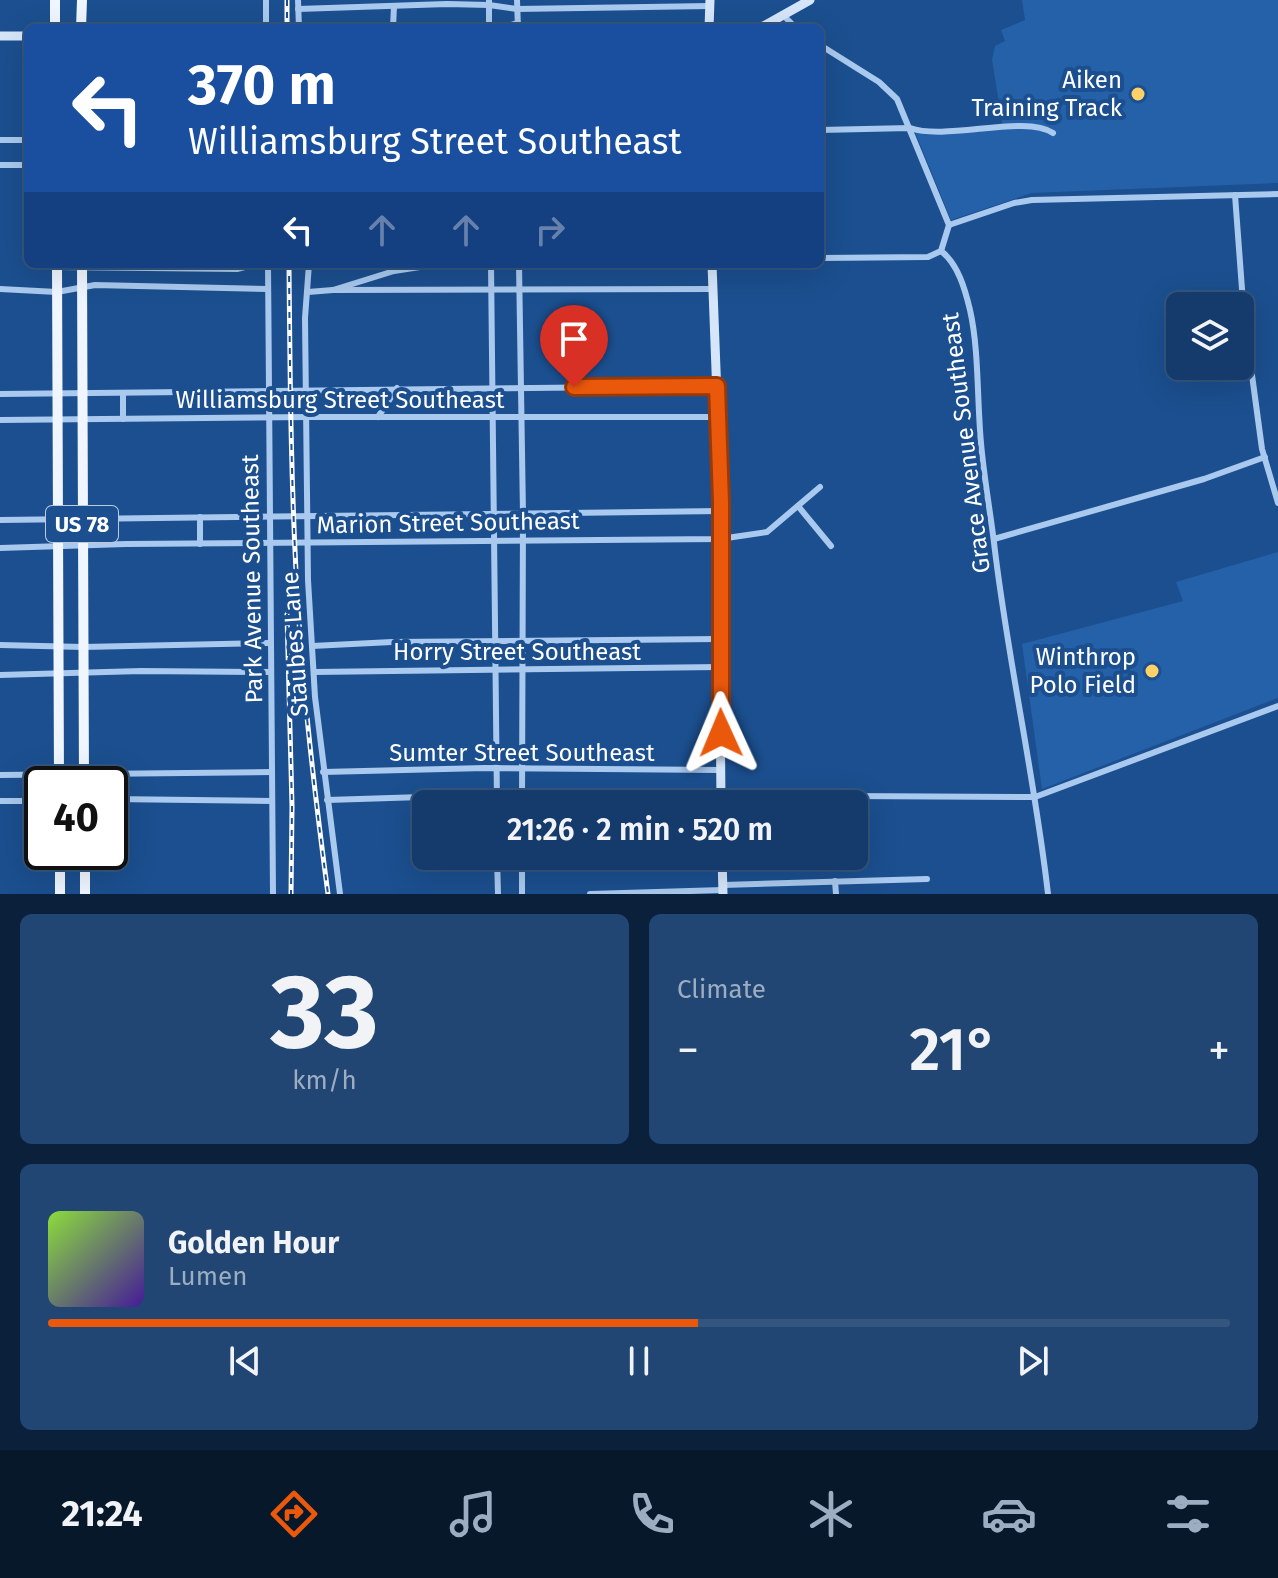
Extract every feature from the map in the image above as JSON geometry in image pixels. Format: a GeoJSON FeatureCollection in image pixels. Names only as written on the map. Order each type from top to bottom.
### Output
{"type":"FeatureCollection","features":[{"type":"Feature","properties":{"kind":"main road"},"geometry":{"type":"LineString","coordinates":[[55,0],[55,24]]}},
{"type":"Feature","properties":{"kind":"main road"},"geometry":{"type":"LineString","coordinates":[[81,24],[82,0]]}},
{"type":"Feature","properties":{"kind":"main road","name":"US 78"},"geometry":{"type":"LineString","coordinates":[[57,268],[59,766]]}},
{"type":"Feature","properties":{"kind":"main road","name":"US 78"},"geometry":{"type":"LineString","coordinates":[[82,268],[84,766]]}},
{"type":"Feature","properties":{"kind":"main road"},"geometry":{"type":"LineString","coordinates":[[60,870],[60,894]]}},
{"type":"Feature","properties":{"kind":"main road"},"geometry":{"type":"LineString","coordinates":[[85,870],[85,894]]}},
{"type":"Feature","properties":{"kind":"street"},"geometry":{"type":"LineString","coordinates":[[266,0],[266,24]]}},
{"type":"Feature","properties":{"kind":"street"},"geometry":{"type":"LineString","coordinates":[[298,0],[299,24]]}},
{"type":"Feature","properties":{"kind":"street"},"geometry":{"type":"LineString","coordinates":[[517,0],[518,24]]}},
{"type":"Feature","properties":{"kind":"street"},"geometry":{"type":"LineString","coordinates":[[768,24],[810,0]]}},
{"type":"Feature","properties":{"kind":"street"},"geometry":{"type":"LineString","coordinates":[[298,9],[489,2],[517,9],[710,3],[709,24]]}},
{"type":"Feature","properties":{"kind":"street"},"geometry":{"type":"LineString","coordinates":[[489,2],[489,24]]}},
{"type":"Feature","properties":{"kind":"street"},"geometry":{"type":"LineString","coordinates":[[393,24],[394,6]]}},
{"type":"Feature","properties":{"kind":"street"},"geometry":{"type":"LineString","coordinates":[[784,16],[792,24]]}},
{"type":"Feature","properties":{"kind":"street"},"geometry":{"type":"LineString","coordinates":[[0,36],[24,36]]}},
{"type":"Feature","properties":{"kind":"street"},"geometry":{"type":"LineString","coordinates":[[824,48],[890,90],[897,99],[949,225],[941,251],[928,257],[824,258]]}},
{"type":"Feature","properties":{"kind":"street"},"geometry":{"type":"LineString","coordinates":[[824,130],[910,128],[918,131],[1030,126],[1053,133]]}},
{"type":"Feature","properties":{"kind":"street"},"geometry":{"type":"LineString","coordinates":[[0,140],[24,140]]}},
{"type":"Feature","properties":{"kind":"street"},"geometry":{"type":"LineString","coordinates":[[0,165],[24,165]]}},
{"type":"Feature","properties":{"kind":"street"},"geometry":{"type":"LineString","coordinates":[[949,225],[1032,200],[1278,194]]}},
{"type":"Feature","properties":{"kind":"street"},"geometry":{"type":"LineString","coordinates":[[1235,195],[1244,316],[1265,457],[1278,503]]}},
{"type":"Feature","properties":{"kind":"street","name":"Grace Avenue Southeast"},"geometry":{"type":"LineString","coordinates":[[941,251],[950,258],[971,313],[981,444],[1048,894]]}},
{"type":"Feature","properties":{"kind":"street"},"geometry":{"type":"LineString","coordinates":[[119,285],[120,268],[241,268]]}},
{"type":"Feature","properties":{"kind":"street","name":"Park Avenue Southeast"},"geometry":{"type":"LineString","coordinates":[[268,268],[273,894]]}},
{"type":"Feature","properties":{"kind":"street"},"geometry":{"type":"LineString","coordinates":[[305,390],[309,268]]}},
{"type":"Feature","properties":{"kind":"street"},"geometry":{"type":"LineString","coordinates":[[333,290],[413,268]]}},
{"type":"Feature","properties":{"kind":"street"},"geometry":{"type":"LineString","coordinates":[[491,268],[497,790]]}},
{"type":"Feature","properties":{"kind":"street"},"geometry":{"type":"LineString","coordinates":[[519,268],[523,790]]}},
{"type":"Feature","properties":{"kind":"street"},"geometry":{"type":"LineString","coordinates":[[712,268],[721,511],[721,790]]}},
{"type":"Feature","properties":{"kind":"street"},"geometry":{"type":"LineString","coordinates":[[0,289],[57,292],[119,285],[268,289]]}},
{"type":"Feature","properties":{"kind":"street"},"geometry":{"type":"LineString","coordinates":[[308,292],[492,288],[714,289]]}},
{"type":"Feature","properties":{"kind":"street","name":"Williamsburg Street Southeast"},"geometry":{"type":"LineString","coordinates":[[0,394],[717,386]]}},
{"type":"Feature","properties":{"kind":"street"},"geometry":{"type":"LineString","coordinates":[[378,417],[397,388]]}},
{"type":"Feature","properties":{"kind":"street","name":"Staubes Lane"},"geometry":{"type":"LineString","coordinates":[[305,390],[312,646],[323,772],[340,894]]}},
{"type":"Feature","properties":{"kind":"street"},"geometry":{"type":"LineString","coordinates":[[123,393],[123,419]]}},
{"type":"Feature","properties":{"kind":"street","name":"Williamsburg Street Southeast"},"geometry":{"type":"LineString","coordinates":[[0,420],[717,417]]}},
{"type":"Feature","properties":{"kind":"street"},"geometry":{"type":"LineString","coordinates":[[994,539],[1204,479],[1265,457]]}},
{"type":"Feature","properties":{"kind":"street","name":"Marion Street Southeast"},"geometry":{"type":"LineString","coordinates":[[0,548],[720,539],[767,532],[820,487]]}},
{"type":"Feature","properties":{"kind":"street"},"geometry":{"type":"LineString","coordinates":[[798,506],[831,546]]}},
{"type":"Feature","properties":{"kind":"street","name":"Marion Street Southeast"},"geometry":{"type":"LineString","coordinates":[[0,520],[721,511]]}},
{"type":"Feature","properties":{"kind":"street"},"geometry":{"type":"LineString","coordinates":[[200,517],[200,544]]}},
{"type":"Feature","properties":{"kind":"street","name":"Horry Street Southeast"},"geometry":{"type":"LineString","coordinates":[[312,646],[719,639]]}},
{"type":"Feature","properties":{"kind":"street"},"geometry":{"type":"LineString","coordinates":[[0,645],[83,647],[270,643]]}},
{"type":"Feature","properties":{"kind":"street","name":"Horry Street Southeast"},"geometry":{"type":"LineString","coordinates":[[314,672],[720,667]]}},
{"type":"Feature","properties":{"kind":"street"},"geometry":{"type":"LineString","coordinates":[[0,675],[271,672]]}},
{"type":"Feature","properties":{"kind":"street","name":"Sumter Street Southeast"},"geometry":{"type":"LineString","coordinates":[[868,798],[1035,797],[1278,706]]}},
{"type":"Feature","properties":{"kind":"street","name":"Sumter Street Southeast"},"geometry":{"type":"LineString","coordinates":[[323,772],[497,768],[721,770]]}},
{"type":"Feature","properties":{"kind":"street"},"geometry":{"type":"LineString","coordinates":[[128,778],[272,772]]}},
{"type":"Feature","properties":{"kind":"street"},"geometry":{"type":"LineString","coordinates":[[0,775],[24,777]]}},
{"type":"Feature","properties":{"kind":"street","name":"Sumter Street Southeast"},"geometry":{"type":"LineString","coordinates":[[327,800],[412,797]]}},
{"type":"Feature","properties":{"kind":"street"},"geometry":{"type":"LineString","coordinates":[[128,799],[272,801]]}},
{"type":"Feature","properties":{"kind":"street"},"geometry":{"type":"LineString","coordinates":[[0,801],[24,801]]}},
{"type":"Feature","properties":{"kind":"street"},"geometry":{"type":"LineString","coordinates":[[497,870],[498,894]]}},
{"type":"Feature","properties":{"kind":"street"},"geometry":{"type":"LineString","coordinates":[[522,870],[522,894]]}},
{"type":"Feature","properties":{"kind":"street"},"geometry":{"type":"LineString","coordinates":[[722,870],[723,890]]}},
{"type":"Feature","properties":{"kind":"street"},"geometry":{"type":"LineString","coordinates":[[590,894],[927,879]]}},
{"type":"Feature","properties":{"kind":"street"},"geometry":{"type":"LineString","coordinates":[[835,881],[836,894]]}},
{"type":"Feature","properties":{"kind":"shaded area","name":"Aiken Training Track"},"geometry":{"type":"Polygon","coordinates":[[[1022,0],[1278,0],[1278,183],[1032,193],[951,220],[915,132],[1003,128],[992,60],[995,46],[1005,41],[1001,30],[1025,20],[1022,0]]]}},
{"type":"Feature","properties":{"kind":"shaded area","name":"Winthrop Polo Field"},"geometry":{"type":"Polygon","coordinates":[[[1278,552],[1278,698],[1042,789],[1022,644],[1183,601],[1176,582],[1278,552]]]}},
{"type":"Feature","properties":{"kind":"railway"},"geometry":{"type":"LineString","coordinates":[[287,0],[287,24]]}},
{"type":"Feature","properties":{"kind":"railway"},"geometry":{"type":"LineString","coordinates":[[289,268],[290,399],[299,622],[311,758],[328,894]]}},
{"type":"Feature","properties":{"kind":"railway"},"geometry":{"type":"LineString","coordinates":[[287,614],[291,894]]}},
{"type":"Feature","properties":{"kind":"place","name":"Aiken Training Track"},"geometry":{"type":"Point","coordinates":[1138,94]}},
{"type":"Feature","properties":{"kind":"place","name":"Winthrop Polo Field"},"geometry":{"type":"Point","coordinates":[1152,671]}},
{"type":"Feature","properties":{"kind":"route"},"geometry":{"type":"LineString","coordinates":[[574,387],[717,386],[721,502],[721,733]]}}]}
